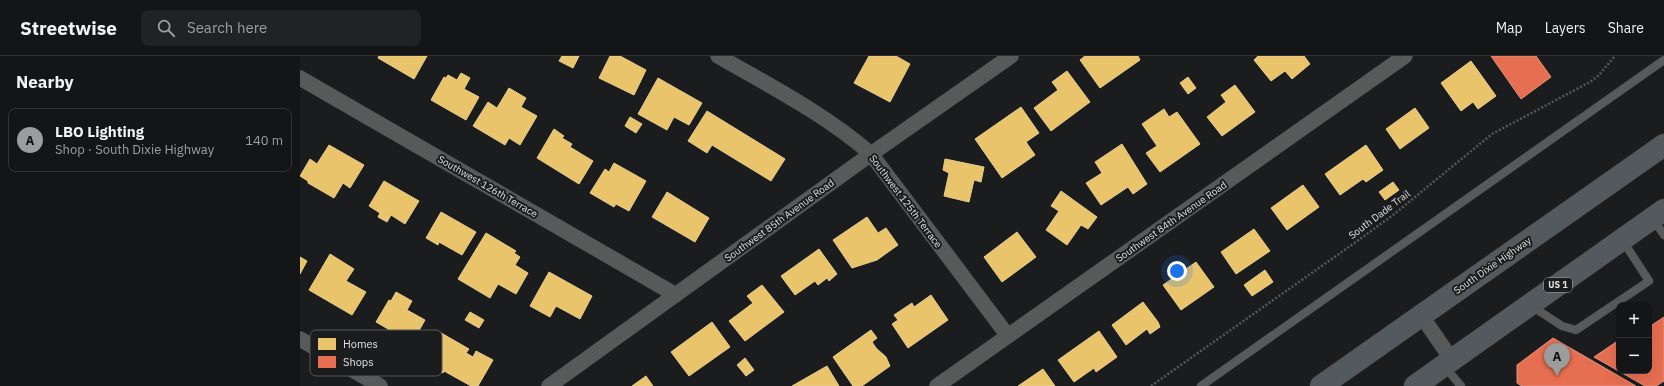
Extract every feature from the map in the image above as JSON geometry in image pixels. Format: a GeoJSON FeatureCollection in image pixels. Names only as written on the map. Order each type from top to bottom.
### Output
{"type":"FeatureCollection","features":[{"type":"Feature","properties":{"kind":"highway","name":"South Dixie Highway"},"geometry":{"type":"LineString","coordinates":[[1321,386],[1664,145]]}},
{"type":"Feature","properties":{"kind":"highway","name":"US 1"},"geometry":{"type":"LineString","coordinates":[[1415,386],[1623,240],[1660,221]]}},
{"type":"Feature","properties":{"kind":"street","name":"Southwest 125th Terrace"},"geometry":{"type":"LineString","coordinates":[[718,56],[847,133],[871,154],[1008,336]]}},
{"type":"Feature","properties":{"kind":"street","name":"Southwest 85th Avenue Road"},"geometry":{"type":"LineString","coordinates":[[549,386],[871,154],[1011,56]]}},
{"type":"Feature","properties":{"kind":"street","name":"Southwest 84th Avenue Road"},"geometry":{"type":"LineString","coordinates":[[937,386],[1406,56]]}},
{"type":"Feature","properties":{"kind":"street","name":"Southwest 126th Terrace"},"geometry":{"type":"LineString","coordinates":[[300,78],[676,295]]}},
{"type":"Feature","properties":{"kind":"street"},"geometry":{"type":"LineString","coordinates":[[1421,315],[1448,363]]}},
{"type":"Feature","properties":{"kind":"street"},"geometry":{"type":"LineString","coordinates":[[300,339],[310,345]]}},
{"type":"Feature","properties":{"kind":"street"},"geometry":{"type":"LineString","coordinates":[[363,376],[380,386]]}},
{"type":"Feature","properties":{"kind":"lane"},"geometry":{"type":"LineString","coordinates":[[1201,386],[1664,60]]}},
{"type":"Feature","properties":{"kind":"lane"},"geometry":{"type":"LineString","coordinates":[[1530,305],[1562,326],[1576,330],[1649,281],[1623,240]]}},
{"type":"Feature","properties":{"kind":"lane"},"geometry":{"type":"LineString","coordinates":[[1448,363],[1461,386]]}},
{"type":"Feature","properties":{"kind":"path","name":"South Dade Trail"},"geometry":{"type":"LineString","coordinates":[[1152,386],[1359,240],[1492,134],[1590,82],[1598,76],[1615,56]]}},
{"type":"Feature","properties":{"kind":"building: Homes"},"geometry":{"type":"Polygon","coordinates":[[[379,56],[427,56],[414,79],[378,58],[379,56]]]}},
{"type":"Feature","properties":{"kind":"building: Homes"},"geometry":{"type":"Polygon","coordinates":[[[562,56],[579,56],[573,68],[559,61],[562,56]]]}},
{"type":"Feature","properties":{"kind":"building: Homes"},"geometry":{"type":"Polygon","coordinates":[[[610,56],[620,56],[646,70],[634,95],[599,78],[610,56]]]}},
{"type":"Feature","properties":{"kind":"building: Homes"},"geometry":{"type":"Polygon","coordinates":[[[869,56],[896,56],[910,64],[890,102],[854,83],[869,56]]]}},
{"type":"Feature","properties":{"kind":"building: Homes"},"geometry":{"type":"Polygon","coordinates":[[[1085,56],[1138,56],[1140,60],[1100,88],[1080,60],[1085,56]]]}},
{"type":"Feature","properties":{"kind":"building: Homes"},"geometry":{"type":"Polygon","coordinates":[[[1258,56],[1304,56],[1310,64],[1292,79],[1285,71],[1271,81],[1254,60],[1258,56]]]}},
{"type":"Feature","properties":{"kind":"building: Homes"},"geometry":{"type":"Polygon","coordinates":[[[1471,61],[1496,96],[1478,109],[1473,102],[1461,111],[1441,83],[1471,61]]]}},
{"type":"Feature","properties":{"kind":"building: Homes"},"geometry":{"type":"Polygon","coordinates":[[[1067,71],[1090,102],[1051,131],[1034,108],[1058,90],[1052,82],[1067,71]]]}},
{"type":"Feature","properties":{"kind":"building: Homes"},"geometry":{"type":"Polygon","coordinates":[[[461,73],[470,78],[464,89],[479,97],[466,120],[431,100],[444,77],[446,78],[448,75],[457,80],[461,73]]]}},
{"type":"Feature","properties":{"kind":"building: Homes"},"geometry":{"type":"Polygon","coordinates":[[[1188,77],[1196,88],[1188,94],[1180,83],[1188,77]]]}},
{"type":"Feature","properties":{"kind":"building: Homes"},"geometry":{"type":"Polygon","coordinates":[[[658,78],[702,103],[689,125],[674,117],[667,130],[638,114],[658,78]]]}},
{"type":"Feature","properties":{"kind":"building: Homes"},"geometry":{"type":"Polygon","coordinates":[[[1235,85],[1255,112],[1222,136],[1207,117],[1226,102],[1221,95],[1235,85]]]}},
{"type":"Feature","properties":{"kind":"building: Homes"},"geometry":{"type":"Polygon","coordinates":[[[509,88],[526,98],[521,107],[537,116],[520,145],[509,138],[505,145],[473,126],[488,102],[497,108],[509,88]]]}},
{"type":"Feature","properties":{"kind":"building: Homes"},"geometry":{"type":"Polygon","coordinates":[[[1021,107],[1039,133],[1026,142],[1035,155],[1002,178],[975,139],[1021,107]]]}},
{"type":"Feature","properties":{"kind":"building: Homes"},"geometry":{"type":"Polygon","coordinates":[[[1415,108],[1429,128],[1400,149],[1386,129],[1415,108]]]}},
{"type":"Feature","properties":{"kind":"building: Homes"},"geometry":{"type":"Polygon","coordinates":[[[1164,109],[1169,117],[1177,112],[1200,144],[1160,172],[1146,153],[1157,146],[1142,124],[1164,109]]]}},
{"type":"Feature","properties":{"kind":"building: Homes"},"geometry":{"type":"Polygon","coordinates":[[[707,111],[785,159],[771,181],[712,145],[707,153],[688,141],[707,111]]]}},
{"type":"Feature","properties":{"kind":"building: Homes"},"geometry":{"type":"Polygon","coordinates":[[[630,117],[642,124],[636,133],[625,126],[630,117]]]}},
{"type":"Feature","properties":{"kind":"building: Homes"},"geometry":{"type":"Polygon","coordinates":[[[554,129],[564,136],[562,138],[572,144],[570,147],[593,161],[579,184],[537,158],[554,129]]]}},
{"type":"Feature","properties":{"kind":"building: Homes"},"geometry":{"type":"Polygon","coordinates":[[[1122,144],[1147,184],[1133,194],[1128,187],[1101,205],[1086,183],[1102,173],[1095,162],[1122,144]]]}},
{"type":"Feature","properties":{"kind":"building: Homes"},"geometry":{"type":"Polygon","coordinates":[[[329,145],[364,165],[350,188],[343,183],[334,198],[308,183],[308,181],[300,176],[310,159],[317,164],[329,145]]]}},
{"type":"Feature","properties":{"kind":"building: Homes"},"geometry":{"type":"Polygon","coordinates":[[[1366,145],[1383,170],[1366,182],[1363,179],[1340,195],[1325,174],[1366,145]]]}},
{"type":"Feature","properties":{"kind":"building: Homes"},"geometry":{"type":"Polygon","coordinates":[[[945,159],[984,167],[981,182],[974,180],[969,202],[944,196],[949,173],[943,170],[945,159]]]}},
{"type":"Feature","properties":{"kind":"building: Homes"},"geometry":{"type":"Polygon","coordinates":[[[614,163],[646,181],[629,211],[616,204],[614,207],[590,193],[605,169],[609,172],[614,163]]]}},
{"type":"Feature","properties":{"kind":"building: Homes"},"geometry":{"type":"Polygon","coordinates":[[[384,181],[419,201],[405,224],[391,215],[387,222],[378,217],[380,213],[369,206],[384,181]]]}},
{"type":"Feature","properties":{"kind":"building: Homes"},"geometry":{"type":"Polygon","coordinates":[[[1393,182],[1399,190],[1385,200],[1379,192],[1393,182]]]}},
{"type":"Feature","properties":{"kind":"building: Homes"},"geometry":{"type":"Polygon","coordinates":[[[1303,185],[1319,207],[1287,230],[1271,208],[1303,185]]]}},
{"type":"Feature","properties":{"kind":"building: Homes"},"geometry":{"type":"Polygon","coordinates":[[[1061,191],[1097,217],[1088,229],[1081,225],[1067,245],[1046,230],[1059,211],[1051,206],[1061,191]]]}},
{"type":"Feature","properties":{"kind":"building: Homes"},"geometry":{"type":"Polygon","coordinates":[[[667,192],[709,218],[695,242],[652,217],[667,192]]]}},
{"type":"Feature","properties":{"kind":"building: Homes"},"geometry":{"type":"Polygon","coordinates":[[[441,212],[476,232],[462,255],[439,242],[438,245],[426,238],[441,212]]]}},
{"type":"Feature","properties":{"kind":"building: Homes"},"geometry":{"type":"Polygon","coordinates":[[[867,217],[878,233],[886,228],[898,245],[877,260],[852,268],[833,240],[867,217]]]}},
{"type":"Feature","properties":{"kind":"building: Homes"},"geometry":{"type":"Polygon","coordinates":[[[1254,229],[1270,251],[1236,274],[1221,252],[1254,229]]]}},
{"type":"Feature","properties":{"kind":"building: Homes"},"geometry":{"type":"Polygon","coordinates":[[[1017,232],[1036,257],[1002,282],[984,257],[1017,232]]]}},
{"type":"Feature","properties":{"kind":"building: Homes"},"geometry":{"type":"Polygon","coordinates":[[[486,233],[516,251],[514,253],[520,257],[515,265],[528,273],[516,294],[498,284],[490,298],[458,279],[486,233]]]}},
{"type":"Feature","properties":{"kind":"building: Homes"},"geometry":{"type":"Polygon","coordinates":[[[819,249],[837,274],[829,281],[827,278],[818,285],[815,281],[795,295],[781,276],[819,249]]]}},
{"type":"Feature","properties":{"kind":"building: Homes"},"geometry":{"type":"Polygon","coordinates":[[[330,254],[354,269],[346,281],[366,292],[352,315],[309,290],[330,254]]]}},
{"type":"Feature","properties":{"kind":"building: Homes"},"geometry":{"type":"Polygon","coordinates":[[[300,257],[307,261],[300,274],[300,257]]]}},
{"type":"Feature","properties":{"kind":"building: Homes"},"geometry":{"type":"Polygon","coordinates":[[[1196,262],[1214,287],[1181,310],[1163,285],[1196,262]]]}},
{"type":"Feature","properties":{"kind":"building: Homes"},"geometry":{"type":"Polygon","coordinates":[[[1265,270],[1273,282],[1252,296],[1244,285],[1265,270]]]}},
{"type":"Feature","properties":{"kind":"building: Homes"},"geometry":{"type":"Polygon","coordinates":[[[549,272],[592,296],[580,319],[556,306],[550,317],[530,306],[549,272]]]}},
{"type":"Feature","properties":{"kind":"building: Homes"},"geometry":{"type":"Polygon","coordinates":[[[762,285],[784,312],[745,341],[729,321],[753,303],[747,296],[762,285]]]}},
{"type":"Feature","properties":{"kind":"building: Homes"},"geometry":{"type":"Polygon","coordinates":[[[396,292],[412,301],[407,310],[425,320],[419,330],[390,330],[376,322],[389,300],[391,301],[396,292]]]}},
{"type":"Feature","properties":{"kind":"building: Homes"},"geometry":{"type":"Polygon","coordinates":[[[931,295],[948,320],[908,348],[892,324],[898,320],[894,315],[912,303],[914,307],[931,295]]]}},
{"type":"Feature","properties":{"kind":"building: Homes"},"geometry":{"type":"Polygon","coordinates":[[[1143,302],[1160,327],[1150,334],[1147,329],[1126,345],[1112,325],[1143,302]]]}},
{"type":"Feature","properties":{"kind":"building: Homes"},"geometry":{"type":"Polygon","coordinates":[[[470,312],[484,320],[479,328],[465,320],[470,312]]]}},
{"type":"Feature","properties":{"kind":"building: Homes"},"geometry":{"type":"Polygon","coordinates":[[[712,322],[730,347],[689,376],[671,352],[712,322]]]}},
{"type":"Feature","properties":{"kind":"building: Homes"},"geometry":{"type":"Polygon","coordinates":[[[871,330],[877,338],[872,342],[886,357],[890,366],[862,386],[853,386],[833,357],[871,330]]]}},
{"type":"Feature","properties":{"kind":"building: Homes"},"geometry":{"type":"Polygon","coordinates":[[[1099,331],[1117,357],[1096,372],[1094,368],[1074,382],[1058,360],[1099,331]]]}},
{"type":"Feature","properties":{"kind":"building: Homes"},"geometry":{"type":"Polygon","coordinates":[[[442,333],[469,349],[466,353],[473,357],[476,351],[493,360],[478,386],[471,386],[444,371],[443,373],[442,333]]]}},
{"type":"Feature","properties":{"kind":"building: Homes"},"geometry":{"type":"Polygon","coordinates":[[[745,358],[754,370],[746,376],[737,365],[745,358]]]}},
{"type":"Feature","properties":{"kind":"building: Homes"},"geometry":{"type":"Polygon","coordinates":[[[827,366],[839,386],[792,386],[827,366]]]}},
{"type":"Feature","properties":{"kind":"building: Homes"},"geometry":{"type":"Polygon","coordinates":[[[1043,369],[1055,386],[1018,386],[1043,369]]]}},
{"type":"Feature","properties":{"kind":"building: Homes"},"geometry":{"type":"Polygon","coordinates":[[[646,376],[653,386],[632,386],[646,376]]]}},
{"type":"Feature","properties":{"kind":"building: Shops"},"geometry":{"type":"Polygon","coordinates":[[[1491,56],[1536,56],[1551,77],[1521,99],[1491,56]]]}},
{"type":"Feature","properties":{"kind":"building: Shops"},"geometry":{"type":"Polygon","coordinates":[[[1664,317],[1664,381],[1656,386],[1645,386],[1624,374],[1652,374],[1652,325],[1664,317]]]}},
{"type":"Feature","properties":{"kind":"building: Shops"},"geometry":{"type":"Polygon","coordinates":[[[1553,338],[1636,386],[1522,386],[1517,383],[1517,365],[1553,338]]]}},
{"type":"Feature","properties":{"kind":"building: Shops"},"geometry":{"type":"Polygon","coordinates":[[[1616,342],[1616,370],[1594,357],[1616,342]]]}},
{"type":"Feature","properties":{"kind":"place","name":"LBO Lighting"},"geometry":{"type":"Point","coordinates":[1557,376]}}]}
